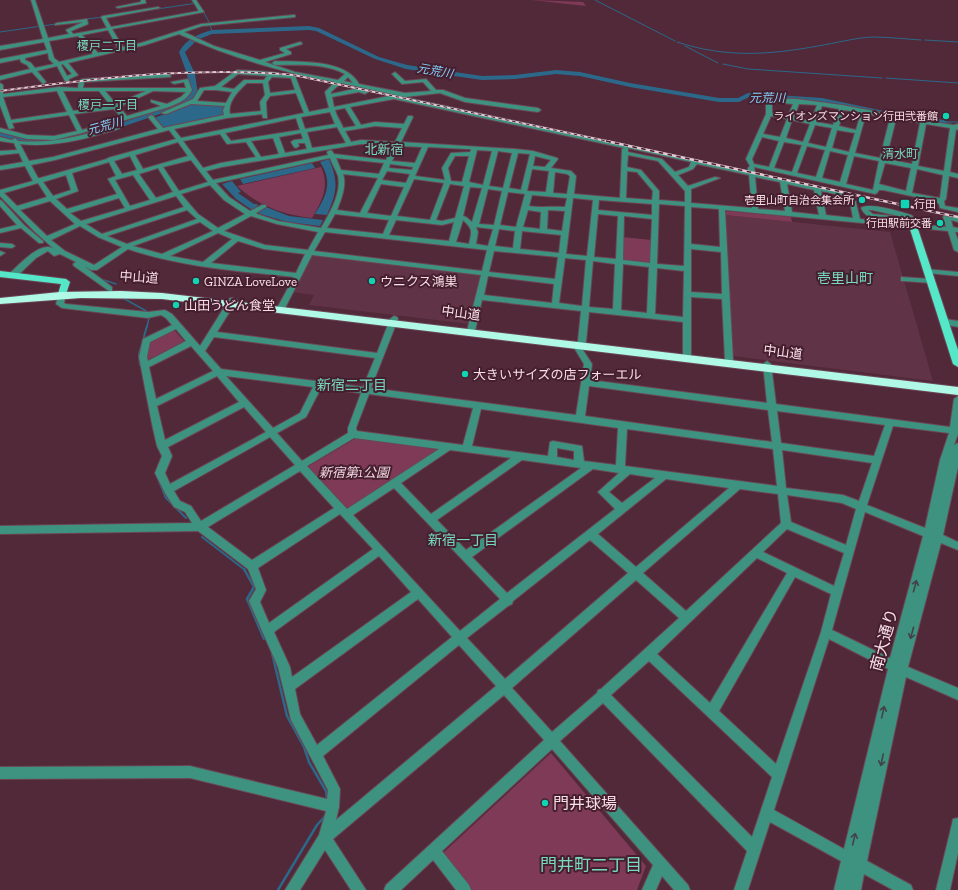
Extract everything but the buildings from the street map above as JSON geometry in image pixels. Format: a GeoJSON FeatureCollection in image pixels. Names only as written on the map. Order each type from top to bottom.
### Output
{"type":"FeatureCollection","features":[{"type":"Feature","properties":{"kind":"highway","name":"中山道"},"geometry":{"type":"LineString","coordinates":[[0,297],[109,289],[144,290],[958,391]]}},
{"type":"Feature","properties":{"kind":"highway","name":"中山道"},"geometry":{"type":"LineString","coordinates":[[0,301],[63,292],[130,293],[232,302]]}},
{"type":"Feature","properties":{"kind":"highway","name":"中山道"},"geometry":{"type":"LineString","coordinates":[[579,344],[729,360],[768,367]]}},
{"type":"Feature","properties":{"kind":"main road"},"geometry":{"type":"LineString","coordinates":[[913,226],[958,364]]}},
{"type":"Feature","properties":{"kind":"main road"},"geometry":{"type":"LineString","coordinates":[[0,274],[66,282],[63,292]]}},
{"type":"Feature","properties":{"kind":"street"},"geometry":{"type":"LineString","coordinates":[[33,0],[52,59],[58,64],[66,79],[75,75],[65,63]]}},
{"type":"Feature","properties":{"kind":"street"},"geometry":{"type":"LineString","coordinates":[[121,14],[116,2],[131,0]]}},
{"type":"Feature","properties":{"kind":"street"},"geometry":{"type":"LineString","coordinates":[[118,8],[144,3],[143,0]]}},
{"type":"Feature","properties":{"kind":"street"},"geometry":{"type":"LineString","coordinates":[[0,48],[202,12],[194,1],[201,0]]}},
{"type":"Feature","properties":{"kind":"street"},"geometry":{"type":"LineString","coordinates":[[121,49],[103,17],[158,8]]}},
{"type":"Feature","properties":{"kind":"street"},"geometry":{"type":"LineString","coordinates":[[0,78],[121,49],[208,23],[293,16]]}},
{"type":"Feature","properties":{"kind":"street"},"geometry":{"type":"LineString","coordinates":[[57,24],[86,20],[86,23],[68,31],[72,36]]}},
{"type":"Feature","properties":{"kind":"street"},"geometry":{"type":"LineString","coordinates":[[179,32],[198,41],[294,73],[405,95],[442,90],[454,97],[465,100],[538,110]]}},
{"type":"Feature","properties":{"kind":"street"},"geometry":{"type":"LineString","coordinates":[[79,34],[97,55]]}},
{"type":"Feature","properties":{"kind":"street"},"geometry":{"type":"LineString","coordinates":[[261,63],[289,53],[282,49],[300,43]]}},
{"type":"Feature","properties":{"kind":"street"},"geometry":{"type":"LineString","coordinates":[[13,46],[16,58]]}},
{"type":"Feature","properties":{"kind":"street"},"geometry":{"type":"LineString","coordinates":[[0,61],[50,51]]}},
{"type":"Feature","properties":{"kind":"street"},"geometry":{"type":"LineString","coordinates":[[22,56],[23,61],[35,70],[42,82]]}},
{"type":"Feature","properties":{"kind":"street"},"geometry":{"type":"LineString","coordinates":[[261,63],[309,64],[340,69],[354,79],[357,85]]}},
{"type":"Feature","properties":{"kind":"street"},"geometry":{"type":"LineString","coordinates":[[216,88],[238,72],[293,77],[307,114]]}},
{"type":"Feature","properties":{"kind":"street"},"geometry":{"type":"LineString","coordinates":[[268,95],[265,82],[271,74]]}},
{"type":"Feature","properties":{"kind":"street"},"geometry":{"type":"LineString","coordinates":[[348,74],[328,92],[334,110],[334,117],[349,143]]}},
{"type":"Feature","properties":{"kind":"street"},"geometry":{"type":"LineString","coordinates":[[395,74],[404,83],[424,80],[434,92]]}},
{"type":"Feature","properties":{"kind":"street"},"geometry":{"type":"LineString","coordinates":[[84,91],[82,81],[168,76]]}},
{"type":"Feature","properties":{"kind":"street"},"geometry":{"type":"LineString","coordinates":[[0,130],[44,138],[80,132],[126,119],[181,100],[187,96],[189,90],[186,78],[174,82]]}},
{"type":"Feature","properties":{"kind":"street"},"geometry":{"type":"LineString","coordinates":[[227,116],[226,110],[235,91],[246,82],[265,82]]}},
{"type":"Feature","properties":{"kind":"street"},"geometry":{"type":"LineString","coordinates":[[0,85],[0,96],[12,133],[26,163],[51,198],[80,224],[101,236],[162,257],[204,265],[298,275]]}},
{"type":"Feature","properties":{"kind":"street"},"geometry":{"type":"LineString","coordinates":[[0,139],[43,145],[71,141],[151,117],[191,102],[199,97],[202,89],[216,88],[235,91]]}},
{"type":"Feature","properties":{"kind":"street"},"geometry":{"type":"LineString","coordinates":[[59,90],[80,132]]}},
{"type":"Feature","properties":{"kind":"street"},"geometry":{"type":"LineString","coordinates":[[0,96],[59,90],[189,90]]}},
{"type":"Feature","properties":{"kind":"street"},"geometry":{"type":"LineString","coordinates":[[100,90],[126,119]]}},
{"type":"Feature","properties":{"kind":"street"},"geometry":{"type":"LineString","coordinates":[[9,122],[114,107],[154,90]]}},
{"type":"Feature","properties":{"kind":"street"},"geometry":{"type":"LineString","coordinates":[[329,96],[359,90],[385,96],[387,99]]}},
{"type":"Feature","properties":{"kind":"street"},"geometry":{"type":"LineString","coordinates":[[266,122],[263,102],[268,95],[298,91]]}},
{"type":"Feature","properties":{"kind":"street"},"geometry":{"type":"LineString","coordinates":[[109,289],[75,264],[66,260],[0,192],[180,140],[394,97],[852,196],[857,220]]}},
{"type":"Feature","properties":{"kind":"street"},"geometry":{"type":"LineString","coordinates":[[755,210],[751,173],[752,165],[749,159],[761,135],[769,114],[769,100],[798,101],[842,107],[893,118],[923,119],[956,127],[944,199],[940,201]]}},
{"type":"Feature","properties":{"kind":"street"},"geometry":{"type":"LineString","coordinates":[[153,101],[167,106]]}},
{"type":"Feature","properties":{"kind":"street"},"geometry":{"type":"LineString","coordinates":[[771,169],[798,101]]}},
{"type":"Feature","properties":{"kind":"street"},"geometry":{"type":"LineString","coordinates":[[191,102],[228,105]]}},
{"type":"Feature","properties":{"kind":"street"},"geometry":{"type":"LineString","coordinates":[[794,174],[820,104]]}},
{"type":"Feature","properties":{"kind":"street"},"geometry":{"type":"LineString","coordinates":[[347,107],[360,127]]}},
{"type":"Feature","properties":{"kind":"street"},"geometry":{"type":"LineString","coordinates":[[818,180],[842,107]]}},
{"type":"Feature","properties":{"kind":"street"},"geometry":{"type":"LineString","coordinates":[[0,168],[53,159],[170,128],[227,116],[264,112]]}},
{"type":"Feature","properties":{"kind":"street"},"geometry":{"type":"LineString","coordinates":[[842,185],[864,112]]}},
{"type":"Feature","properties":{"kind":"street"},"geometry":{"type":"LineString","coordinates":[[769,114],[858,132]]}},
{"type":"Feature","properties":{"kind":"street"},"geometry":{"type":"LineString","coordinates":[[298,116],[310,150]]}},
{"type":"Feature","properties":{"kind":"street"},"geometry":{"type":"LineString","coordinates":[[151,117],[161,130]]}},
{"type":"Feature","properties":{"kind":"street"},"geometry":{"type":"LineString","coordinates":[[363,214],[410,117]]}},
{"type":"Feature","properties":{"kind":"street"},"geometry":{"type":"LineString","coordinates":[[752,165],[876,192],[878,187],[876,185],[893,118]]}},
{"type":"Feature","properties":{"kind":"street"},"geometry":{"type":"LineString","coordinates":[[909,193],[923,119]]}},
{"type":"Feature","properties":{"kind":"street"},"geometry":{"type":"LineString","coordinates":[[221,131],[229,143],[248,141],[302,130],[360,127],[375,124],[405,126]]}},
{"type":"Feature","properties":{"kind":"street"},"geometry":{"type":"LineString","coordinates":[[170,128],[225,197],[235,205],[251,214],[270,221],[322,230],[687,269]]}},
{"type":"Feature","properties":{"kind":"street"},"geometry":{"type":"LineString","coordinates":[[275,135],[282,154]]}},
{"type":"Feature","properties":{"kind":"street"},"geometry":{"type":"LineString","coordinates":[[761,135],[958,176]]}},
{"type":"Feature","properties":{"kind":"street"},"geometry":{"type":"LineString","coordinates":[[248,141],[259,158]]}},
{"type":"Feature","properties":{"kind":"street"},"geometry":{"type":"LineString","coordinates":[[296,146],[294,142],[306,141]]}},
{"type":"Feature","properties":{"kind":"street"},"geometry":{"type":"LineString","coordinates":[[203,170],[259,158],[361,142],[426,145],[473,151]]}},
{"type":"Feature","properties":{"kind":"street"},"geometry":{"type":"LineString","coordinates":[[385,237],[426,145]]}},
{"type":"Feature","properties":{"kind":"street"},"geometry":{"type":"LineString","coordinates":[[281,308],[332,213],[340,192],[340,172],[329,146]]}},
{"type":"Feature","properties":{"kind":"street"},"geometry":{"type":"LineString","coordinates":[[623,200],[625,146]]}},
{"type":"Feature","properties":{"kind":"street"},"geometry":{"type":"LineString","coordinates":[[472,246],[475,232],[474,225],[495,150]]}},
{"type":"Feature","properties":{"kind":"street"},"geometry":{"type":"LineString","coordinates":[[432,222],[448,181],[446,168],[453,154],[495,150],[533,153],[555,159],[549,171],[550,195]]}},
{"type":"Feature","properties":{"kind":"street"},"geometry":{"type":"LineString","coordinates":[[0,153],[20,151]]}},
{"type":"Feature","properties":{"kind":"street"},"geometry":{"type":"LineString","coordinates":[[452,243],[467,184],[473,151]]}},
{"type":"Feature","properties":{"kind":"street"},"geometry":{"type":"LineString","coordinates":[[471,330],[515,151]]}},
{"type":"Feature","properties":{"kind":"street"},"geometry":{"type":"LineString","coordinates":[[131,153],[138,172],[154,200]]}},
{"type":"Feature","properties":{"kind":"street"},"geometry":{"type":"LineString","coordinates":[[516,250],[519,229],[525,208],[533,153]]}},
{"type":"Feature","properties":{"kind":"street"},"geometry":{"type":"LineString","coordinates":[[625,153],[660,160],[688,190],[686,355]]}},
{"type":"Feature","properties":{"kind":"street"},"geometry":{"type":"LineString","coordinates":[[47,239],[80,224],[213,182],[332,156],[416,165]]}},
{"type":"Feature","properties":{"kind":"street"},"geometry":{"type":"LineString","coordinates":[[128,208],[111,179],[193,157]]}},
{"type":"Feature","properties":{"kind":"street"},"geometry":{"type":"LineString","coordinates":[[110,160],[120,177]]}},
{"type":"Feature","properties":{"kind":"street"},"geometry":{"type":"LineString","coordinates":[[673,175],[692,168],[695,161]]}},
{"type":"Feature","properties":{"kind":"street"},"geometry":{"type":"LineString","coordinates":[[239,162],[249,174]]}},
{"type":"Feature","properties":{"kind":"street"},"geometry":{"type":"LineString","coordinates":[[159,166],[188,208],[202,220],[218,231],[237,239],[264,247],[309,254],[557,282]]}},
{"type":"Feature","properties":{"kind":"street"},"geometry":{"type":"LineString","coordinates":[[530,167],[549,171],[569,172],[573,176],[555,305]]}},
{"type":"Feature","properties":{"kind":"street"},"geometry":{"type":"LineString","coordinates":[[624,168],[638,171],[656,191],[657,202],[654,266],[650,316]]}},
{"type":"Feature","properties":{"kind":"street"},"geometry":{"type":"LineString","coordinates":[[385,169],[448,181],[527,193],[722,207],[954,230]]}},
{"type":"Feature","properties":{"kind":"street"},"geometry":{"type":"LineString","coordinates":[[16,209],[74,191],[68,172]]}},
{"type":"Feature","properties":{"kind":"street"},"geometry":{"type":"LineString","coordinates":[[340,172],[407,185]]}},
{"type":"Feature","properties":{"kind":"street"},"geometry":{"type":"LineString","coordinates":[[686,189],[717,178]]}},
{"type":"Feature","properties":{"kind":"street"},"geometry":{"type":"LineString","coordinates":[[783,180],[789,214]]}},
{"type":"Feature","properties":{"kind":"street"},"geometry":{"type":"LineString","coordinates":[[878,187],[940,201]]}},
{"type":"Feature","properties":{"kind":"street"},"geometry":{"type":"LineString","coordinates":[[817,188],[823,217]]}},
{"type":"Feature","properties":{"kind":"street"},"geometry":{"type":"LineString","coordinates":[[65,212],[120,195]]}},
{"type":"Feature","properties":{"kind":"street"},"geometry":{"type":"LineString","coordinates":[[580,419],[588,364],[579,344],[585,308],[596,198]]}},
{"type":"Feature","properties":{"kind":"street"},"geometry":{"type":"LineString","coordinates":[[940,201],[942,207],[958,210]]}},
{"type":"Feature","properties":{"kind":"street"},"geometry":{"type":"LineString","coordinates":[[0,202],[22,226],[51,246],[94,268],[128,246],[202,220]]}},
{"type":"Feature","properties":{"kind":"street"},"geometry":{"type":"LineString","coordinates":[[162,257],[218,231],[264,206]]}},
{"type":"Feature","properties":{"kind":"street"},"geometry":{"type":"LineString","coordinates":[[722,207],[729,360]]}},
{"type":"Feature","properties":{"kind":"street"},"geometry":{"type":"LineString","coordinates":[[101,236],[188,208]]}},
{"type":"Feature","properties":{"kind":"street"},"geometry":{"type":"LineString","coordinates":[[525,208],[545,210],[545,208],[568,209]]}},
{"type":"Feature","properties":{"kind":"street"},"geometry":{"type":"LineString","coordinates":[[864,208],[872,208],[909,216],[912,218],[913,226],[907,219],[871,216],[866,214],[864,208]]}},
{"type":"Feature","properties":{"kind":"street"},"geometry":{"type":"LineString","coordinates":[[542,231],[545,210]]}},
{"type":"Feature","properties":{"kind":"street"},"geometry":{"type":"LineString","coordinates":[[595,212],[656,217]]}},
{"type":"Feature","properties":{"kind":"street"},"geometry":{"type":"LineString","coordinates":[[332,213],[363,214],[432,222],[442,222],[464,218],[474,225],[564,233]]}},
{"type":"Feature","properties":{"kind":"street"},"geometry":{"type":"LineString","coordinates":[[617,312],[621,214]]}},
{"type":"Feature","properties":{"kind":"street"},"geometry":{"type":"LineString","coordinates":[[958,220],[946,217],[954,230],[958,250]]}},
{"type":"Feature","properties":{"kind":"street"},"geometry":{"type":"LineString","coordinates":[[0,230],[22,226]]}},
{"type":"Feature","properties":{"kind":"street"},"geometry":{"type":"LineString","coordinates":[[204,265],[237,239]]}},
{"type":"Feature","properties":{"kind":"street"},"geometry":{"type":"LineString","coordinates":[[0,244],[12,246]]}},
{"type":"Feature","properties":{"kind":"street"},"geometry":{"type":"LineString","coordinates":[[13,275],[33,256],[51,246]]}},
{"type":"Feature","properties":{"kind":"street"},"geometry":{"type":"LineString","coordinates":[[687,246],[724,250]]}},
{"type":"Feature","properties":{"kind":"street"},"geometry":{"type":"LineString","coordinates":[[928,271],[958,274]]}},
{"type":"Feature","properties":{"kind":"street"},"geometry":{"type":"LineString","coordinates":[[904,279],[931,281]]}},
{"type":"Feature","properties":{"kind":"street"},"geometry":{"type":"LineString","coordinates":[[63,292],[60,304],[65,306],[148,315],[162,312],[169,316],[176,326],[246,402],[301,466],[380,550],[503,688],[552,740],[683,890]]}},
{"type":"Feature","properties":{"kind":"street"},"geometry":{"type":"LineString","coordinates":[[687,294],[726,297]]}},
{"type":"Feature","properties":{"kind":"street"},"geometry":{"type":"LineString","coordinates":[[479,297],[687,320]]}},
{"type":"Feature","properties":{"kind":"street"},"geometry":{"type":"LineString","coordinates":[[200,352],[232,302]]}},
{"type":"Feature","properties":{"kind":"street"},"geometry":{"type":"LineString","coordinates":[[353,434],[352,428],[393,321]]}},
{"type":"Feature","properties":{"kind":"street"},"geometry":{"type":"LineString","coordinates":[[945,322],[958,324]]}},
{"type":"Feature","properties":{"kind":"street"},"geometry":{"type":"LineString","coordinates":[[176,326],[146,341],[143,357],[162,446],[168,456],[160,473],[177,504],[188,510],[200,527],[252,566],[261,590],[254,601],[284,667],[295,716],[317,753],[334,790],[333,807],[325,838],[358,890]]}},
{"type":"Feature","properties":{"kind":"street"},"geometry":{"type":"LineString","coordinates":[[212,334],[379,356]]}},
{"type":"Feature","properties":{"kind":"street"},"geometry":{"type":"LineString","coordinates":[[145,366],[191,342]]}},
{"type":"Feature","properties":{"kind":"street"},"geometry":{"type":"LineString","coordinates":[[768,367],[781,491],[786,524]]}},
{"type":"Feature","properties":{"kind":"street"},"geometry":{"type":"LineString","coordinates":[[154,404],[219,372],[366,392],[478,405],[878,460]]}},
{"type":"Feature","properties":{"kind":"street"},"geometry":{"type":"LineString","coordinates":[[586,383],[956,430]]}},
{"type":"Feature","properties":{"kind":"street"},"geometry":{"type":"LineString","coordinates":[[168,490],[303,415],[318,385]]}},
{"type":"Feature","properties":{"kind":"street","name":"南大通り"},"geometry":{"type":"LineString","coordinates":[[952,462],[958,399]]}},
{"type":"Feature","properties":{"kind":"street"},"geometry":{"type":"LineString","coordinates":[[162,446],[246,402]]}},
{"type":"Feature","properties":{"kind":"street"},"geometry":{"type":"LineString","coordinates":[[467,449],[478,405]]}},
{"type":"Feature","properties":{"kind":"street"},"geometry":{"type":"LineString","coordinates":[[741,890],[826,632],[862,506],[890,422]]}},
{"type":"Feature","properties":{"kind":"street"},"geometry":{"type":"LineString","coordinates":[[622,509],[602,492],[625,470],[623,426]]}},
{"type":"Feature","properties":{"kind":"street"},"geometry":{"type":"LineString","coordinates":[[0,530],[200,527],[353,434],[843,499],[958,546]]}},
{"type":"Feature","properties":{"kind":"street"},"geometry":{"type":"LineString","coordinates":[[552,460],[553,444],[579,448],[579,464]]}},
{"type":"Feature","properties":{"kind":"street"},"geometry":{"type":"LineString","coordinates":[[252,566],[394,482],[450,446]]}},
{"type":"Feature","properties":{"kind":"street","name":"南大通り"},"geometry":{"type":"LineString","coordinates":[[841,890],[854,862],[898,668],[952,462],[958,446]]}},
{"type":"Feature","properties":{"kind":"street"},"geometry":{"type":"LineString","coordinates":[[430,520],[521,456]]}},
{"type":"Feature","properties":{"kind":"street"},"geometry":{"type":"LineString","coordinates":[[466,556],[592,465]]}},
{"type":"Feature","properties":{"kind":"street"},"geometry":{"type":"LineString","coordinates":[[317,753],[459,637],[508,601],[665,475]]}},
{"type":"Feature","properties":{"kind":"street"},"geometry":{"type":"LineString","coordinates":[[394,482],[508,601]]}},
{"type":"Feature","properties":{"kind":"street"},"geometry":{"type":"LineString","coordinates":[[292,890],[325,838],[503,688],[738,485]]}},
{"type":"Feature","properties":{"kind":"street"},"geometry":{"type":"LineString","coordinates":[[786,524],[850,550]]}},
{"type":"Feature","properties":{"kind":"street"},"geometry":{"type":"LineString","coordinates":[[391,890],[602,694],[648,654],[685,617],[786,524]]}},
{"type":"Feature","properties":{"kind":"street"},"geometry":{"type":"LineString","coordinates":[[591,534],[685,617]]}},
{"type":"Feature","properties":{"kind":"street"},"geometry":{"type":"LineString","coordinates":[[267,631],[380,550]]}},
{"type":"Feature","properties":{"kind":"street"},"geometry":{"type":"LineString","coordinates":[[756,553],[837,592]]}},
{"type":"Feature","properties":{"kind":"street"},"geometry":{"type":"LineString","coordinates":[[712,712],[792,571]]}},
{"type":"Feature","properties":{"kind":"street"},"geometry":{"type":"LineString","coordinates":[[288,687],[418,593]]}},
{"type":"Feature","properties":{"kind":"street"},"geometry":{"type":"LineString","coordinates":[[826,632],[898,668],[958,694]]}},
{"type":"Feature","properties":{"kind":"street"},"geometry":{"type":"LineString","coordinates":[[648,654],[779,775]]}},
{"type":"Feature","properties":{"kind":"street"},"geometry":{"type":"LineString","coordinates":[[602,694],[755,849]]}},
{"type":"Feature","properties":{"kind":"street"},"geometry":{"type":"LineString","coordinates":[[0,774],[190,772],[333,807]]}},
{"type":"Feature","properties":{"kind":"street"},"geometry":{"type":"LineString","coordinates":[[767,813],[906,890]]}},
{"type":"Feature","properties":{"kind":"street"},"geometry":{"type":"LineString","coordinates":[[943,890],[958,824]]}},
{"type":"Feature","properties":{"kind":"street"},"geometry":{"type":"LineString","coordinates":[[434,851],[464,890]]}},
{"type":"Feature","properties":{"kind":"street","name":"南大通り"},"geometry":{"type":"LineString","coordinates":[[854,862],[854,890]]}},
{"type":"Feature","properties":{"kind":"street"},"geometry":{"type":"LineString","coordinates":[[649,890],[660,863]]}},
{"type":"Feature","properties":{"kind":"shaded area"},"geometry":{"type":"Polygon","coordinates":[[[726,215],[890,232],[933,381],[733,356],[726,215]]]}},
{"type":"Feature","properties":{"kind":"shaded area"},"geometry":{"type":"Polygon","coordinates":[[[313,255],[481,274],[482,276],[470,324],[309,305],[314,295],[291,292],[310,256],[313,255]]]}},
{"type":"Feature","properties":{"kind":"green space"},"geometry":{"type":"Polygon","coordinates":[[[531,0],[583,2],[586,6],[531,0]]]}},
{"type":"Feature","properties":{"kind":"green space"},"geometry":{"type":"Polygon","coordinates":[[[321,167],[325,181],[324,193],[312,218],[281,212],[254,199],[237,186],[321,167]]]}},
{"type":"Feature","properties":{"kind":"green space"},"geometry":{"type":"Polygon","coordinates":[[[725,211],[791,217],[792,222],[725,215],[725,211]]]}},
{"type":"Feature","properties":{"kind":"green space"},"geometry":{"type":"Polygon","coordinates":[[[622,237],[652,240],[651,263],[622,261],[622,237]]]}},
{"type":"Feature","properties":{"kind":"green space"},"geometry":{"type":"Polygon","coordinates":[[[175,331],[185,342],[147,360],[149,342],[175,331]]]}},
{"type":"Feature","properties":{"kind":"green space","name":"新宿第1公園"},"geometry":{"type":"Polygon","coordinates":[[[358,437],[441,449],[348,509],[307,467],[358,437]]]}},
{"type":"Feature","properties":{"kind":"green space","name":"門井球場"},"geometry":{"type":"Polygon","coordinates":[[[551,753],[646,866],[637,890],[471,890],[443,853],[551,753]]]}},
{"type":"Feature","properties":{"kind":"water"},"geometry":{"type":"Polygon","coordinates":[[[191,104],[224,106],[224,115],[163,129],[154,118],[191,104]]]}},
{"type":"Feature","properties":{"kind":"water"},"geometry":{"type":"Polygon","coordinates":[[[329,159],[334,175],[336,187],[335,194],[327,215],[315,214],[323,201],[327,188],[326,176],[320,162],[329,159]]]}},
{"type":"Feature","properties":{"kind":"water"},"geometry":{"type":"Polygon","coordinates":[[[312,163],[315,168],[243,184],[240,179],[312,163]]]}},
{"type":"Feature","properties":{"kind":"water"},"geometry":{"type":"Polygon","coordinates":[[[232,181],[241,192],[238,193],[258,206],[252,210],[236,199],[222,184],[232,181]]]}},
{"type":"Feature","properties":{"kind":"water"},"geometry":{"type":"Polygon","coordinates":[[[266,207],[289,216],[323,220],[320,226],[287,222],[257,213],[266,207]]]}},
{"type":"Feature","properties":{"kind":"waterway"},"geometry":{"type":"LineString","coordinates":[[595,0],[675,41]]}},
{"type":"Feature","properties":{"kind":"waterway"},"geometry":{"type":"LineString","coordinates":[[144,11],[197,3]]}},
{"type":"Feature","properties":{"kind":"waterway"},"geometry":{"type":"LineString","coordinates":[[203,11],[209,22]]}},
{"type":"Feature","properties":{"kind":"waterway"},"geometry":{"type":"LineString","coordinates":[[86,19],[104,17]]}},
{"type":"Feature","properties":{"kind":"waterway"},"geometry":{"type":"LineString","coordinates":[[0,32],[56,24]]}},
{"type":"Feature","properties":{"kind":"waterway"},"geometry":{"type":"LineString","coordinates":[[210,24],[212,32]]}},
{"type":"Feature","properties":{"kind":"waterway","name":"元荒川"},"geometry":{"type":"LineString","coordinates":[[0,134],[21,140],[42,142],[56,141],[89,134],[169,108],[181,103],[194,94],[191,74],[182,52],[184,48],[195,39],[212,32],[309,28],[317,29],[377,58],[406,67],[482,78],[515,77],[556,72],[580,74],[630,85],[719,100],[739,100],[748,95],[822,100],[889,114],[944,122]]}},
{"type":"Feature","properties":{"kind":"waterway"},"geometry":{"type":"LineString","coordinates":[[677,42],[713,51],[730,53],[764,53],[800,49],[858,38],[872,37],[921,40]]}},
{"type":"Feature","properties":{"kind":"waterway"},"geometry":{"type":"LineString","coordinates":[[925,40],[958,42]]}},
{"type":"Feature","properties":{"kind":"waterway"},"geometry":{"type":"LineString","coordinates":[[685,46],[718,63]]}},
{"type":"Feature","properties":{"kind":"waterway"},"geometry":{"type":"LineString","coordinates":[[723,64],[748,69],[882,78]]}},
{"type":"Feature","properties":{"kind":"waterway"},"geometry":{"type":"LineString","coordinates":[[886,78],[958,83]]}},
{"type":"Feature","properties":{"kind":"waterway","name":"元荒川"},"geometry":{"type":"LineString","coordinates":[[944,122],[958,126]]}},
{"type":"Feature","properties":{"kind":"waterway","name":"元荒川"},"geometry":{"type":"LineString","coordinates":[[947,122],[958,122]]}},
{"type":"Feature","properties":{"kind":"waterway"},"geometry":{"type":"LineString","coordinates":[[104,280],[116,284]]}},
{"type":"Feature","properties":{"kind":"waterway"},"geometry":{"type":"LineString","coordinates":[[123,298],[148,312]]}},
{"type":"Feature","properties":{"kind":"waterway"},"geometry":{"type":"LineString","coordinates":[[147,327],[149,318]]}},
{"type":"Feature","properties":{"kind":"waterway"},"geometry":{"type":"LineString","coordinates":[[140,365],[139,354],[147,326]]}},
{"type":"Feature","properties":{"kind":"waterway"},"geometry":{"type":"LineString","coordinates":[[153,426],[155,435]]}},
{"type":"Feature","properties":{"kind":"waterway"},"geometry":{"type":"LineString","coordinates":[[156,474],[166,498],[186,518]]}},
{"type":"Feature","properties":{"kind":"waterway"},"geometry":{"type":"LineString","coordinates":[[202,537],[244,569]]}},
{"type":"Feature","properties":{"kind":"waterway"},"geometry":{"type":"LineString","coordinates":[[244,569],[254,587],[247,599],[264,639]]}},
{"type":"Feature","properties":{"kind":"waterway"},"geometry":{"type":"LineString","coordinates":[[272,653],[287,716],[304,747],[309,762],[326,791],[327,800]]}},
{"type":"Feature","properties":{"kind":"waterway"},"geometry":{"type":"LineString","coordinates":[[278,890],[317,825],[326,815]]}},
{"type":"Feature","properties":{"kind":"railway"},"geometry":{"type":"LineString","coordinates":[[0,91],[110,78],[183,73],[220,72],[294,75],[611,142]]}},
{"type":"Feature","properties":{"kind":"railway"},"geometry":{"type":"LineString","coordinates":[[606,141],[958,217]]}},
{"type":"Feature","properties":{"kind":"place","name":"ライオンズマンション行田弐番館"},"geometry":{"type":"Point","coordinates":[946,116]}},
{"type":"Feature","properties":{"kind":"place","name":"壱里山町自治会集会所"},"geometry":{"type":"Point","coordinates":[862,200]}},
{"type":"Feature","properties":{"kind":"place","name":"行田"},"geometry":{"type":"Point","coordinates":[905,204]}},
{"type":"Feature","properties":{"kind":"place","name":"行田駅前交番"},"geometry":{"type":"Point","coordinates":[940,223]}},
{"type":"Feature","properties":{"kind":"place","name":"GINZA LoveLove"},"geometry":{"type":"Point","coordinates":[196,281]}},
{"type":"Feature","properties":{"kind":"place","name":"ウニクス鴻巣"},"geometry":{"type":"Point","coordinates":[372,281]}},
{"type":"Feature","properties":{"kind":"place","name":"山田うどん食堂"},"geometry":{"type":"Point","coordinates":[176,305]}},
{"type":"Feature","properties":{"kind":"place","name":"大きいサイズの店フォーエル"},"geometry":{"type":"Point","coordinates":[465,374]}},
{"type":"Feature","properties":{"kind":"place","name":"門井球場"},"geometry":{"type":"Point","coordinates":[545,803]}},
{"type":"Feature","properties":{"kind":"district","name":"榎戸二丁目"},"geometry":{"type":"Point","coordinates":[107,46]}},
{"type":"Feature","properties":{"kind":"district","name":"榎戸一丁目"},"geometry":{"type":"Point","coordinates":[108,105]}},
{"type":"Feature","properties":{"kind":"district","name":"北新宿"},"geometry":{"type":"Point","coordinates":[384,149]}},
{"type":"Feature","properties":{"kind":"district","name":"清水町"},"geometry":{"type":"Point","coordinates":[900,154]}},
{"type":"Feature","properties":{"kind":"district","name":"壱里山町"},"geometry":{"type":"Point","coordinates":[845,278]}},
{"type":"Feature","properties":{"kind":"district","name":"新宿二丁目"},"geometry":{"type":"Point","coordinates":[352,385]}},
{"type":"Feature","properties":{"kind":"district","name":"新宿一丁目"},"geometry":{"type":"Point","coordinates":[463,540]}},
{"type":"Feature","properties":{"kind":"district","name":"門井町二丁目"},"geometry":{"type":"Point","coordinates":[591,865]}}]}
